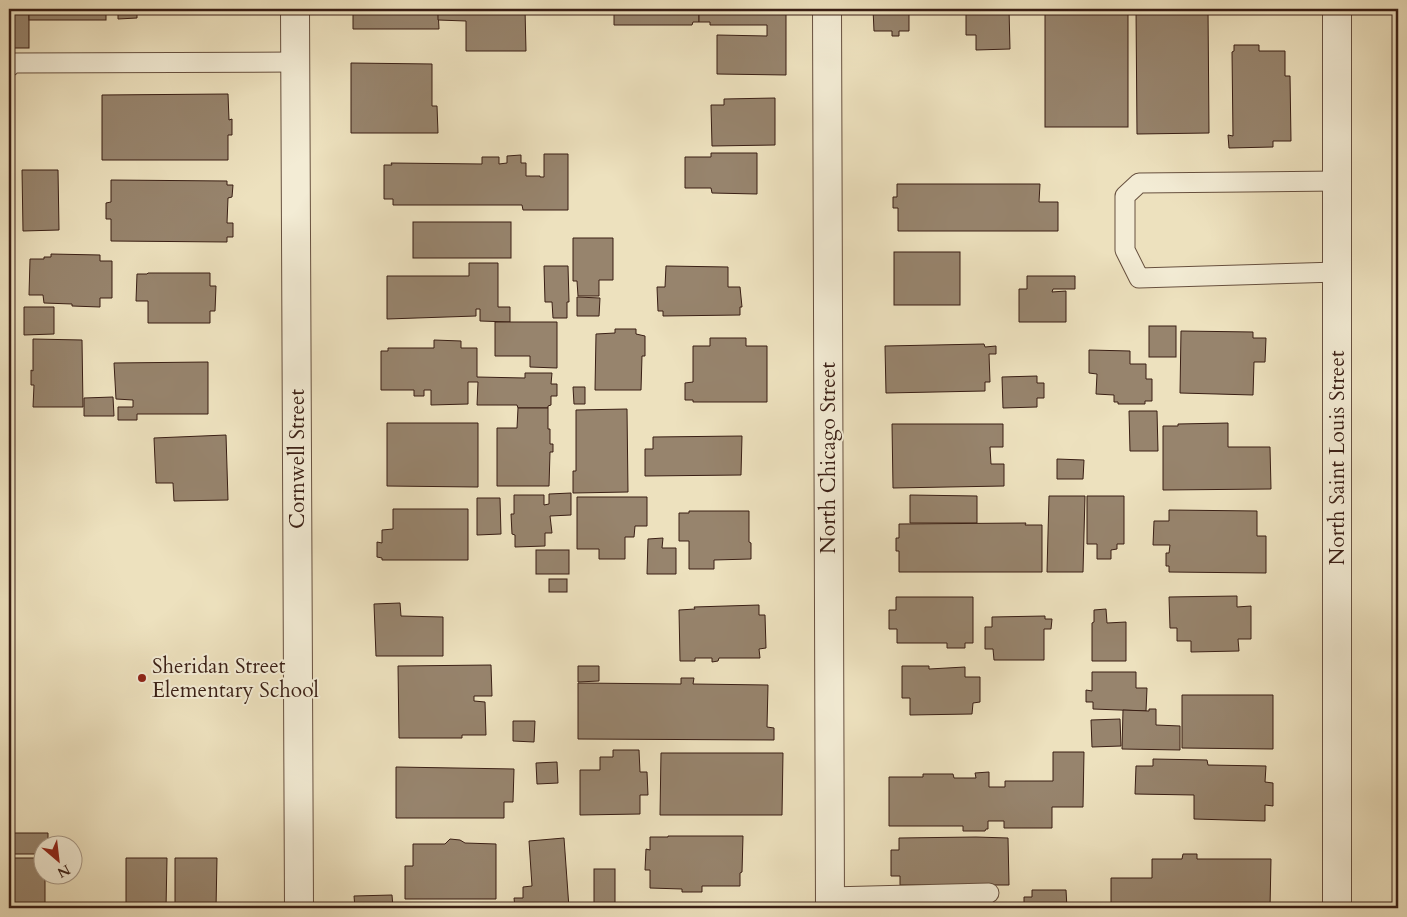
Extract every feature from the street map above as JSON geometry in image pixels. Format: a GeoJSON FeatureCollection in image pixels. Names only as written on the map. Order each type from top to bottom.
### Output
{"type":"FeatureCollection","features":[{"type":"Feature","properties":{"kind":"street","name":"Cornwell Street"},"geometry":{"type":"LineString","coordinates":[[295,9],[299,908]]}},
{"type":"Feature","properties":{"kind":"street","name":"North Chicago Street"},"geometry":{"type":"LineString","coordinates":[[827,9],[830,903]]}},
{"type":"Feature","properties":{"kind":"street","name":"North Saint Louis Street"},"geometry":{"type":"LineString","coordinates":[[1337,9],[1337,908]]}},
{"type":"Feature","properties":{"kind":"lane"},"geometry":{"type":"LineString","coordinates":[[9,67],[13,63],[295,62]]}},
{"type":"Feature","properties":{"kind":"lane"},"geometry":{"type":"LineString","coordinates":[[1337,181],[1139,183],[1125,196],[1125,250],[1140,278],[1337,272]]}},
{"type":"Feature","properties":{"kind":"lane"},"geometry":{"type":"LineString","coordinates":[[830,903],[989,893]]}},
{"type":"Feature","properties":{"kind":"building"},"geometry":{"type":"Polygon","coordinates":[[[9,9],[29,9],[29,48],[9,48],[9,9]]]}},
{"type":"Feature","properties":{"kind":"building"},"geometry":{"type":"Polygon","coordinates":[[[29,9],[106,9],[106,20],[29,20],[29,9]]]}},
{"type":"Feature","properties":{"kind":"building"},"geometry":{"type":"Polygon","coordinates":[[[118,9],[137,9],[137,18],[118,19],[118,9]]]}},
{"type":"Feature","properties":{"kind":"building"},"geometry":{"type":"Polygon","coordinates":[[[353,9],[438,9],[439,29],[353,29],[353,9]]]}},
{"type":"Feature","properties":{"kind":"building"},"geometry":{"type":"Polygon","coordinates":[[[438,9],[525,9],[526,51],[466,51],[466,21],[438,20],[438,9]]]}},
{"type":"Feature","properties":{"kind":"building"},"geometry":{"type":"Polygon","coordinates":[[[614,9],[699,9],[699,22],[693,22],[692,25],[614,25],[614,9]]]}},
{"type":"Feature","properties":{"kind":"building"},"geometry":{"type":"Polygon","coordinates":[[[699,9],[786,9],[786,75],[717,74],[717,35],[767,36],[767,25],[710,25],[710,22],[699,22],[699,9]]]}},
{"type":"Feature","properties":{"kind":"building"},"geometry":{"type":"Polygon","coordinates":[[[873,9],[909,9],[909,31],[899,31],[899,36],[892,36],[892,31],[874,31],[873,9]]]}},
{"type":"Feature","properties":{"kind":"building"},"geometry":{"type":"Polygon","coordinates":[[[966,9],[1009,9],[1010,49],[976,50],[976,35],[966,35],[966,9]]]}},
{"type":"Feature","properties":{"kind":"building"},"geometry":{"type":"Polygon","coordinates":[[[1045,9],[1128,9],[1128,127],[1045,127],[1045,9]]]}},
{"type":"Feature","properties":{"kind":"building"},"geometry":{"type":"Polygon","coordinates":[[[1136,9],[1208,9],[1209,133],[1137,134],[1136,9]]]}},
{"type":"Feature","properties":{"kind":"building"},"geometry":{"type":"Polygon","coordinates":[[[1234,45],[1259,45],[1259,51],[1285,51],[1285,76],[1290,76],[1291,141],[1273,141],[1273,147],[1229,148],[1228,135],[1233,136],[1232,52],[1234,51],[1234,45]]]}},
{"type":"Feature","properties":{"kind":"building"},"geometry":{"type":"Polygon","coordinates":[[[351,63],[432,64],[432,106],[437,106],[438,133],[351,133],[351,63]]]}},
{"type":"Feature","properties":{"kind":"building"},"geometry":{"type":"Polygon","coordinates":[[[1395,71],[1398,71],[1398,138],[1395,138],[1395,71]]]}},
{"type":"Feature","properties":{"kind":"building"},"geometry":{"type":"Polygon","coordinates":[[[228,94],[229,120],[232,119],[232,135],[228,135],[228,160],[102,160],[102,95],[228,94]]]}},
{"type":"Feature","properties":{"kind":"building"},"geometry":{"type":"Polygon","coordinates":[[[775,98],[775,145],[712,146],[711,105],[724,105],[724,99],[775,98]]]}},
{"type":"Feature","properties":{"kind":"building"},"geometry":{"type":"Polygon","coordinates":[[[711,153],[757,153],[757,194],[712,193],[711,188],[685,188],[685,157],[711,157],[711,153]]]}},
{"type":"Feature","properties":{"kind":"building"},"geometry":{"type":"Polygon","coordinates":[[[544,154],[568,154],[568,210],[523,210],[522,205],[393,205],[393,199],[384,199],[384,165],[392,165],[391,163],[482,164],[482,157],[499,157],[499,164],[507,163],[507,156],[521,155],[521,163],[526,163],[526,176],[544,177],[544,154]]]}},
{"type":"Feature","properties":{"kind":"building"},"geometry":{"type":"Polygon","coordinates":[[[22,170],[58,170],[59,230],[23,231],[22,170]]]}},
{"type":"Feature","properties":{"kind":"building"},"geometry":{"type":"Polygon","coordinates":[[[111,180],[227,181],[227,185],[233,185],[232,197],[228,198],[227,223],[233,223],[233,237],[227,237],[227,242],[111,241],[111,219],[106,219],[106,203],[111,202],[111,180]]]}},
{"type":"Feature","properties":{"kind":"building"},"geometry":{"type":"Polygon","coordinates":[[[897,184],[1040,184],[1039,202],[1058,202],[1058,231],[898,231],[898,208],[893,208],[893,197],[897,197],[897,184]]]}},
{"type":"Feature","properties":{"kind":"building"},"geometry":{"type":"Polygon","coordinates":[[[413,222],[511,222],[511,258],[413,258],[413,222]]]}},
{"type":"Feature","properties":{"kind":"building"},"geometry":{"type":"Polygon","coordinates":[[[573,238],[613,238],[613,280],[599,280],[599,296],[578,296],[577,281],[573,281],[573,238]]]}},
{"type":"Feature","properties":{"kind":"building"},"geometry":{"type":"Polygon","coordinates":[[[894,252],[960,252],[960,305],[894,305],[894,252]]]}},
{"type":"Feature","properties":{"kind":"building"},"geometry":{"type":"Polygon","coordinates":[[[51,254],[100,255],[100,261],[112,261],[112,298],[100,298],[100,307],[72,306],[72,304],[44,303],[43,295],[29,295],[30,259],[44,259],[44,257],[51,257],[51,254]]]}},
{"type":"Feature","properties":{"kind":"building"},"geometry":{"type":"Polygon","coordinates":[[[469,263],[498,263],[498,307],[510,307],[510,322],[480,321],[480,309],[476,309],[476,316],[387,319],[387,276],[469,276],[469,263]]]}},
{"type":"Feature","properties":{"kind":"building"},"geometry":{"type":"Polygon","coordinates":[[[544,266],[568,266],[569,302],[567,302],[567,318],[553,318],[552,302],[545,302],[544,266]]]}},
{"type":"Feature","properties":{"kind":"building"},"geometry":{"type":"Polygon","coordinates":[[[666,266],[728,267],[728,287],[740,287],[742,307],[740,307],[740,315],[663,316],[663,311],[658,311],[657,287],[665,287],[666,266]]]}},
{"type":"Feature","properties":{"kind":"building"},"geometry":{"type":"Polygon","coordinates":[[[210,273],[210,286],[216,286],[215,311],[210,311],[210,323],[148,323],[148,301],[136,301],[137,274],[210,273]]]}},
{"type":"Feature","properties":{"kind":"building"},"geometry":{"type":"Polygon","coordinates":[[[1027,276],[1075,276],[1075,289],[1053,289],[1052,292],[1066,291],[1066,322],[1019,322],[1019,289],[1027,289],[1027,276]]]}},
{"type":"Feature","properties":{"kind":"building"},"geometry":{"type":"Polygon","coordinates":[[[577,297],[600,298],[599,316],[577,316],[577,297]]]}},
{"type":"Feature","properties":{"kind":"building"},"geometry":{"type":"Polygon","coordinates":[[[24,307],[54,307],[54,334],[24,335],[24,307]]]}},
{"type":"Feature","properties":{"kind":"building"},"geometry":{"type":"Polygon","coordinates":[[[495,322],[557,322],[557,368],[530,367],[530,356],[495,356],[495,322]]]}},
{"type":"Feature","properties":{"kind":"building"},"geometry":{"type":"Polygon","coordinates":[[[1149,326],[1176,326],[1176,357],[1149,357],[1149,326]]]}},
{"type":"Feature","properties":{"kind":"building"},"geometry":{"type":"Polygon","coordinates":[[[615,329],[636,329],[636,334],[645,336],[645,356],[642,356],[641,390],[595,390],[596,334],[615,333],[615,329]]]}},
{"type":"Feature","properties":{"kind":"building"},"geometry":{"type":"Polygon","coordinates":[[[1181,331],[1253,332],[1253,338],[1266,338],[1265,362],[1254,362],[1253,395],[1180,393],[1181,331]]]}},
{"type":"Feature","properties":{"kind":"building"},"geometry":{"type":"Polygon","coordinates":[[[710,338],[746,338],[746,346],[767,346],[767,402],[693,402],[693,400],[685,400],[685,383],[693,382],[693,346],[710,346],[710,338]]]}},
{"type":"Feature","properties":{"kind":"building"},"geometry":{"type":"Polygon","coordinates":[[[33,339],[82,340],[83,407],[33,407],[34,385],[31,385],[31,370],[33,371],[33,339]]]}},
{"type":"Feature","properties":{"kind":"building"},"geometry":{"type":"Polygon","coordinates":[[[434,340],[461,341],[461,348],[477,348],[477,377],[525,378],[525,373],[552,373],[551,384],[557,384],[557,396],[551,396],[551,405],[548,408],[518,408],[517,405],[477,405],[478,382],[468,382],[468,404],[431,405],[431,390],[424,390],[424,396],[414,396],[414,390],[381,390],[381,351],[388,351],[388,348],[434,348],[434,340]]]}},
{"type":"Feature","properties":{"kind":"building"},"geometry":{"type":"Polygon","coordinates":[[[984,344],[985,347],[996,346],[996,354],[989,354],[990,382],[985,382],[985,391],[886,393],[885,346],[984,344]]]}},
{"type":"Feature","properties":{"kind":"building"},"geometry":{"type":"Polygon","coordinates":[[[1089,350],[1130,351],[1130,364],[1146,364],[1146,379],[1152,379],[1152,401],[1145,401],[1145,404],[1118,404],[1118,402],[1114,402],[1114,395],[1096,394],[1097,374],[1089,373],[1089,350]]]}},
{"type":"Feature","properties":{"kind":"building"},"geometry":{"type":"Polygon","coordinates":[[[208,362],[208,414],[137,414],[137,420],[118,420],[118,407],[133,407],[133,400],[116,399],[114,363],[208,362]]]}},
{"type":"Feature","properties":{"kind":"building"},"geometry":{"type":"Polygon","coordinates":[[[1037,376],[1037,383],[1044,383],[1044,398],[1037,398],[1037,407],[1003,408],[1002,377],[1037,376]]]}},
{"type":"Feature","properties":{"kind":"building"},"geometry":{"type":"Polygon","coordinates":[[[573,387],[585,387],[585,404],[574,404],[573,387]]]}},
{"type":"Feature","properties":{"kind":"building"},"geometry":{"type":"Polygon","coordinates":[[[113,397],[114,416],[84,416],[84,398],[113,397]]]}},
{"type":"Feature","properties":{"kind":"building"},"geometry":{"type":"Polygon","coordinates":[[[518,408],[548,408],[550,444],[553,444],[553,452],[550,452],[549,486],[497,486],[497,428],[517,428],[518,408]]]}},
{"type":"Feature","properties":{"kind":"building"},"geometry":{"type":"Polygon","coordinates":[[[627,409],[628,492],[573,493],[573,471],[576,471],[576,410],[627,409]]]}},
{"type":"Feature","properties":{"kind":"building"},"geometry":{"type":"Polygon","coordinates":[[[1129,411],[1157,411],[1158,451],[1130,451],[1129,411]]]}},
{"type":"Feature","properties":{"kind":"building"},"geometry":{"type":"Polygon","coordinates":[[[387,423],[478,423],[478,487],[387,486],[387,423]]]}},
{"type":"Feature","properties":{"kind":"building"},"geometry":{"type":"Polygon","coordinates":[[[1228,423],[1228,447],[1270,447],[1271,489],[1163,490],[1163,426],[1228,423]]]}},
{"type":"Feature","properties":{"kind":"building"},"geometry":{"type":"Polygon","coordinates":[[[892,424],[1003,424],[1003,447],[990,447],[991,464],[1004,464],[1004,486],[893,488],[892,424]]]}},
{"type":"Feature","properties":{"kind":"building"},"geometry":{"type":"Polygon","coordinates":[[[226,435],[228,500],[174,501],[173,483],[156,483],[154,438],[226,435]]]}},
{"type":"Feature","properties":{"kind":"building"},"geometry":{"type":"Polygon","coordinates":[[[742,436],[741,475],[645,476],[645,449],[653,449],[653,437],[742,436]]]}},
{"type":"Feature","properties":{"kind":"building"},"geometry":{"type":"Polygon","coordinates":[[[1057,459],[1084,460],[1083,479],[1057,479],[1057,459]]]}},
{"type":"Feature","properties":{"kind":"building"},"geometry":{"type":"Polygon","coordinates":[[[1396,484],[1398,484],[1398,496],[1395,496],[1396,484]]]}},
{"type":"Feature","properties":{"kind":"building"},"geometry":{"type":"Polygon","coordinates":[[[571,493],[571,515],[550,516],[552,533],[545,533],[545,546],[515,547],[511,514],[514,514],[514,495],[544,495],[544,505],[549,504],[549,494],[571,493]]]}},
{"type":"Feature","properties":{"kind":"building"},"geometry":{"type":"Polygon","coordinates":[[[910,495],[977,496],[977,523],[910,523],[910,495]]]}},
{"type":"Feature","properties":{"kind":"building"},"geometry":{"type":"Polygon","coordinates":[[[1049,496],[1085,496],[1083,572],[1047,572],[1049,496]]]}},
{"type":"Feature","properties":{"kind":"building"},"geometry":{"type":"Polygon","coordinates":[[[1087,496],[1124,496],[1124,544],[1117,544],[1117,549],[1111,550],[1111,559],[1097,559],[1097,544],[1087,544],[1087,496]]]}},
{"type":"Feature","properties":{"kind":"building"},"geometry":{"type":"Polygon","coordinates":[[[577,497],[647,497],[647,526],[635,526],[634,537],[625,537],[625,559],[599,559],[599,549],[577,549],[577,497]]]}},
{"type":"Feature","properties":{"kind":"building"},"geometry":{"type":"Polygon","coordinates":[[[477,498],[500,498],[501,534],[477,535],[477,498]]]}},
{"type":"Feature","properties":{"kind":"building"},"geometry":{"type":"Polygon","coordinates":[[[393,509],[468,509],[468,560],[382,560],[382,558],[377,557],[377,542],[382,543],[382,530],[393,529],[393,509]]]}},
{"type":"Feature","properties":{"kind":"building"},"geometry":{"type":"Polygon","coordinates":[[[1169,510],[1257,511],[1257,536],[1266,536],[1266,573],[1169,572],[1169,566],[1166,566],[1166,553],[1169,553],[1170,545],[1153,545],[1154,521],[1169,521],[1169,510]]]}},
{"type":"Feature","properties":{"kind":"building"},"geometry":{"type":"Polygon","coordinates":[[[689,511],[749,511],[751,559],[714,560],[714,569],[689,569],[689,541],[679,541],[679,513],[689,513],[689,511]]]}},
{"type":"Feature","properties":{"kind":"building"},"geometry":{"type":"Polygon","coordinates":[[[1026,523],[1025,525],[1042,525],[1042,572],[899,572],[899,551],[896,551],[896,538],[899,538],[899,524],[1026,523]]]}},
{"type":"Feature","properties":{"kind":"building"},"geometry":{"type":"Polygon","coordinates":[[[663,538],[662,548],[676,548],[676,574],[647,574],[648,539],[663,538]]]}},
{"type":"Feature","properties":{"kind":"building"},"geometry":{"type":"Polygon","coordinates":[[[536,550],[569,550],[569,574],[536,574],[536,550]]]}},
{"type":"Feature","properties":{"kind":"building"},"geometry":{"type":"Polygon","coordinates":[[[549,579],[567,579],[567,592],[549,592],[549,579]]]}},
{"type":"Feature","properties":{"kind":"building"},"geometry":{"type":"Polygon","coordinates":[[[1237,596],[1237,607],[1251,606],[1251,639],[1238,639],[1239,651],[1191,652],[1191,641],[1177,641],[1177,628],[1170,628],[1169,597],[1237,596]]]}},
{"type":"Feature","properties":{"kind":"building"},"geometry":{"type":"Polygon","coordinates":[[[896,597],[973,597],[973,643],[965,643],[965,648],[947,648],[947,643],[897,643],[897,629],[889,629],[889,610],[896,610],[896,597]]]}},
{"type":"Feature","properties":{"kind":"building"},"geometry":{"type":"Polygon","coordinates":[[[400,603],[401,616],[443,617],[443,656],[376,656],[374,604],[400,603]]]}},
{"type":"Feature","properties":{"kind":"building"},"geometry":{"type":"Polygon","coordinates":[[[759,605],[759,615],[765,615],[766,648],[759,649],[760,658],[719,658],[718,661],[712,662],[712,658],[695,658],[695,661],[680,661],[679,610],[695,609],[694,607],[759,605]]]}},
{"type":"Feature","properties":{"kind":"building"},"geometry":{"type":"Polygon","coordinates":[[[1106,609],[1107,623],[1126,622],[1126,661],[1092,661],[1094,610],[1106,609]]]}},
{"type":"Feature","properties":{"kind":"building"},"geometry":{"type":"Polygon","coordinates":[[[1045,616],[1045,619],[1052,619],[1051,629],[1044,629],[1044,660],[994,660],[993,649],[985,649],[985,627],[992,627],[992,617],[1045,616]]]}},
{"type":"Feature","properties":{"kind":"building"},"geometry":{"type":"Polygon","coordinates":[[[491,665],[492,696],[474,696],[474,701],[485,702],[486,735],[462,735],[462,738],[399,738],[398,666],[491,665]]]}},
{"type":"Feature","properties":{"kind":"building"},"geometry":{"type":"Polygon","coordinates":[[[578,666],[599,666],[599,681],[578,682],[578,666]]]}},
{"type":"Feature","properties":{"kind":"building"},"geometry":{"type":"Polygon","coordinates":[[[902,666],[929,666],[929,669],[965,667],[965,677],[980,677],[980,702],[973,703],[972,714],[910,715],[910,698],[902,698],[902,666]]]}},
{"type":"Feature","properties":{"kind":"building"},"geometry":{"type":"Polygon","coordinates":[[[1092,672],[1136,672],[1136,688],[1147,688],[1146,711],[1093,709],[1093,702],[1086,702],[1086,690],[1092,691],[1092,672]]]}},
{"type":"Feature","properties":{"kind":"building"},"geometry":{"type":"Polygon","coordinates":[[[681,678],[694,678],[693,684],[768,685],[767,727],[774,728],[774,740],[578,739],[578,683],[681,684],[681,678]]]}},
{"type":"Feature","properties":{"kind":"building"},"geometry":{"type":"Polygon","coordinates":[[[1182,695],[1273,695],[1273,749],[1182,748],[1182,695]]]}},
{"type":"Feature","properties":{"kind":"building"},"geometry":{"type":"Polygon","coordinates":[[[1149,709],[1156,709],[1156,725],[1180,726],[1180,750],[1122,749],[1123,710],[1149,711],[1149,709]]]}},
{"type":"Feature","properties":{"kind":"building"},"geometry":{"type":"Polygon","coordinates":[[[1120,719],[1121,746],[1092,747],[1091,720],[1120,719]]]}},
{"type":"Feature","properties":{"kind":"building"},"geometry":{"type":"Polygon","coordinates":[[[513,721],[535,721],[534,742],[513,741],[513,721]]]}},
{"type":"Feature","properties":{"kind":"building"},"geometry":{"type":"Polygon","coordinates":[[[613,750],[639,750],[640,772],[647,772],[648,795],[640,795],[640,814],[580,815],[580,770],[600,770],[600,757],[613,757],[613,750]]]}},
{"type":"Feature","properties":{"kind":"building"},"geometry":{"type":"Polygon","coordinates":[[[1053,752],[1084,752],[1083,807],[1052,807],[1052,828],[1004,828],[1004,821],[988,821],[988,829],[985,831],[963,831],[963,826],[889,826],[889,777],[923,777],[923,774],[953,774],[954,778],[976,778],[975,773],[989,772],[989,787],[1005,787],[1005,781],[1053,781],[1053,752]]]}},
{"type":"Feature","properties":{"kind":"building"},"geometry":{"type":"Polygon","coordinates":[[[661,753],[783,753],[782,815],[660,815],[661,753]]]}},
{"type":"Feature","properties":{"kind":"building"},"geometry":{"type":"Polygon","coordinates":[[[1153,759],[1207,760],[1208,765],[1266,766],[1265,782],[1273,783],[1273,806],[1265,805],[1265,821],[1194,819],[1194,795],[1135,794],[1136,766],[1153,766],[1153,759]]]}},
{"type":"Feature","properties":{"kind":"building"},"geometry":{"type":"Polygon","coordinates":[[[557,762],[558,783],[537,784],[536,763],[557,762]]]}},
{"type":"Feature","properties":{"kind":"building"},"geometry":{"type":"Polygon","coordinates":[[[396,767],[514,769],[513,802],[504,802],[504,818],[396,818],[396,767]]]}},
{"type":"Feature","properties":{"kind":"building"},"geometry":{"type":"Polygon","coordinates":[[[9,833],[48,833],[32,834],[32,854],[9,854],[9,833]]]}},
{"type":"Feature","properties":{"kind":"building"},"geometry":{"type":"Polygon","coordinates":[[[743,836],[740,886],[702,886],[702,892],[682,892],[682,889],[650,888],[650,870],[645,870],[646,849],[650,850],[650,837],[743,836]]]}},
{"type":"Feature","properties":{"kind":"building"},"geometry":{"type":"Polygon","coordinates":[[[564,838],[569,908],[515,908],[514,898],[523,898],[523,887],[532,886],[529,841],[564,838]]]}},
{"type":"Feature","properties":{"kind":"building"},"geometry":{"type":"Polygon","coordinates":[[[899,838],[1008,838],[1009,885],[900,885],[900,876],[891,876],[891,850],[899,850],[899,838]]]}},
{"type":"Feature","properties":{"kind":"building"},"geometry":{"type":"Polygon","coordinates":[[[450,839],[460,840],[465,843],[496,844],[496,899],[405,899],[405,866],[413,866],[413,844],[445,844],[450,839]]]}},
{"type":"Feature","properties":{"kind":"building"},"geometry":{"type":"Polygon","coordinates":[[[1183,854],[1197,854],[1197,859],[1271,859],[1270,908],[1111,908],[1111,878],[1152,878],[1152,859],[1182,859],[1183,854]]]}},
{"type":"Feature","properties":{"kind":"building"},"geometry":{"type":"Polygon","coordinates":[[[9,858],[32,858],[32,884],[45,884],[45,908],[9,908],[9,858]]]}},
{"type":"Feature","properties":{"kind":"building"},"geometry":{"type":"Polygon","coordinates":[[[126,858],[167,858],[166,908],[126,908],[126,858]]]}},
{"type":"Feature","properties":{"kind":"building"},"geometry":{"type":"Polygon","coordinates":[[[175,858],[217,858],[216,908],[175,908],[175,858]]]}},
{"type":"Feature","properties":{"kind":"building"},"geometry":{"type":"Polygon","coordinates":[[[594,869],[615,869],[615,903],[594,903],[594,869]]]}},
{"type":"Feature","properties":{"kind":"building"},"geometry":{"type":"Polygon","coordinates":[[[1032,890],[1066,890],[1067,908],[1024,908],[1024,897],[1032,897],[1032,890]]]}},
{"type":"Feature","properties":{"kind":"building"},"geometry":{"type":"Polygon","coordinates":[[[392,895],[393,908],[355,908],[354,896],[392,895]]]}},
{"type":"Feature","properties":{"kind":"building"},"geometry":{"type":"Polygon","coordinates":[[[899,900],[982,900],[982,908],[899,908],[899,900]]]}},
{"type":"Feature","properties":{"kind":"place","name":"Sheridan Street Elementary School"},"geometry":{"type":"Point","coordinates":[142,678]}}]}
